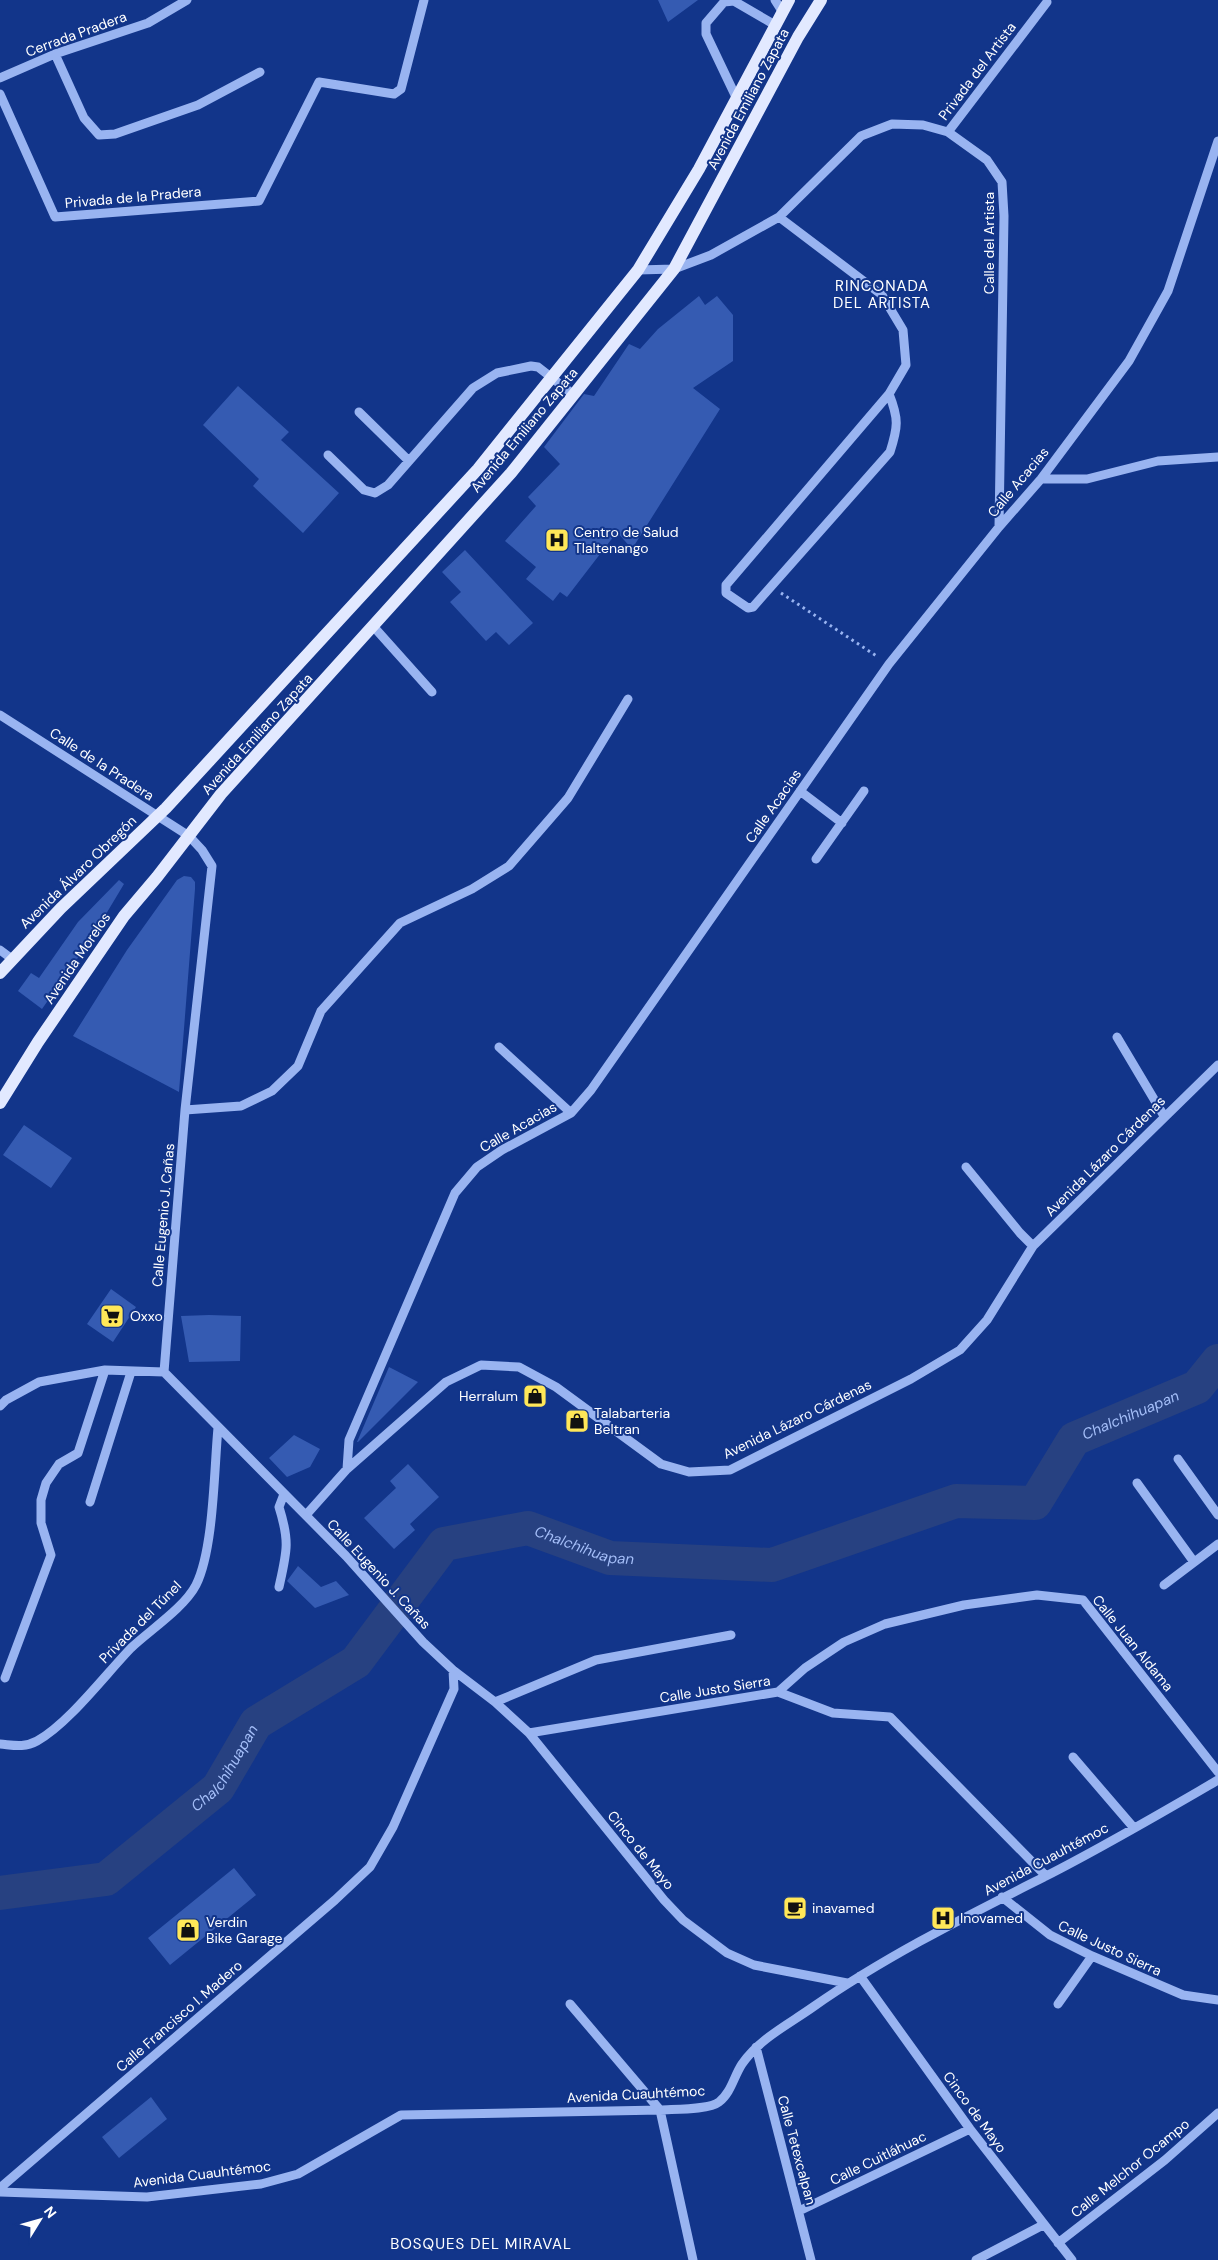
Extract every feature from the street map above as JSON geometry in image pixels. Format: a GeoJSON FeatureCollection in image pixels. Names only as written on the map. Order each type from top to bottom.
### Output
{"type":"FeatureCollection","features":[{"type":"Feature","properties":{"kind":"main road","name":"Avenida Emiliano Zapata"},"geometry":{"type":"LineString","coordinates":[[189,836],[221,794],[511,473],[674,269],[798,37],[821,0]]}},
{"type":"Feature","properties":{"kind":"main road","name":"Avenida Emiliano Zapata"},"geometry":{"type":"LineString","coordinates":[[158,816],[478,469],[638,270],[699,169],[785,6]]}},
{"type":"Feature","properties":{"kind":"main road","name":"Avenida Álvaro Obregón"},"geometry":{"type":"LineString","coordinates":[[0,973],[62,908],[158,816]]}},
{"type":"Feature","properties":{"kind":"main road","name":"Avenida Morelos"},"geometry":{"type":"LineString","coordinates":[[0,1103],[38,1042],[124,916],[158,878],[189,836]]}},
{"type":"Feature","properties":{"kind":"street","name":"Cerrada Pradera"},"geometry":{"type":"LineString","coordinates":[[0,78],[55,54],[148,23],[187,0]]}},
{"type":"Feature","properties":{"kind":"street","name":"Privada de la Pradera"},"geometry":{"type":"LineString","coordinates":[[0,94],[55,218],[259,201],[320,82],[394,94],[398,93],[424,0]]}},
{"type":"Feature","properties":{"kind":"street"},"geometry":{"type":"LineString","coordinates":[[775,0],[785,6]]}},
{"type":"Feature","properties":{"kind":"street"},"geometry":{"type":"LineString","coordinates":[[736,97],[706,34],[706,23],[724,2],[734,1],[775,25]]}},
{"type":"Feature","properties":{"kind":"street","name":"Privada del Artista"},"geometry":{"type":"LineString","coordinates":[[948,132],[1047,2]]}},
{"type":"Feature","properties":{"kind":"street"},"geometry":{"type":"LineString","coordinates":[[55,54],[84,118],[98,134],[114,134],[198,105],[260,72]]}},
{"type":"Feature","properties":{"kind":"street","name":"Calle del Artista"},"geometry":{"type":"LineString","coordinates":[[638,270],[674,269],[711,255],[779,217],[861,136],[892,124],[922,125],[948,132],[987,160],[1002,182],[1004,216],[999,527]]}},
{"type":"Feature","properties":{"kind":"street","name":"Calle Acacias"},"geometry":{"type":"LineString","coordinates":[[346,1469],[349,1440],[455,1193],[477,1167],[502,1150],[571,1113],[591,1090],[889,664],[999,527],[1040,480],[1129,362],[1168,291],[1218,141]]}},
{"type":"Feature","properties":{"kind":"street"},"geometry":{"type":"LineString","coordinates":[[779,217],[882,295],[903,330],[906,365],[889,394],[726,585],[726,593],[748,608],[753,607],[773,587],[890,452],[896,434],[897,414],[889,394]]}},
{"type":"Feature","properties":{"kind":"street"},"geometry":{"type":"LineString","coordinates":[[328,455],[364,490],[375,493],[388,485],[472,388],[497,373],[531,366],[538,367],[574,395]]}},
{"type":"Feature","properties":{"kind":"street"},"geometry":{"type":"LineString","coordinates":[[359,412],[408,461]]}},
{"type":"Feature","properties":{"kind":"street"},"geometry":{"type":"LineString","coordinates":[[1040,480],[1087,478],[1158,461],[1218,457]]}},
{"type":"Feature","properties":{"kind":"street"},"geometry":{"type":"LineString","coordinates":[[373,626],[432,692]]}},
{"type":"Feature","properties":{"kind":"street"},"geometry":{"type":"LineString","coordinates":[[185,1110],[241,1106],[272,1091],[298,1066],[321,1012],[400,923],[472,889],[509,866],[568,798],[628,699]]}},
{"type":"Feature","properties":{"kind":"street","name":"Calle de la Pradera"},"geometry":{"type":"LineString","coordinates":[[0,715],[189,836]]}},
{"type":"Feature","properties":{"kind":"street"},"geometry":{"type":"LineString","coordinates":[[800,791],[842,823]]}},
{"type":"Feature","properties":{"kind":"street"},"geometry":{"type":"LineString","coordinates":[[816,859],[864,791]]}},
{"type":"Feature","properties":{"kind":"street","name":"Calle Eugenio J. Cañas"},"geometry":{"type":"LineString","coordinates":[[189,836],[202,850],[212,866],[185,1110],[164,1372],[346,1556],[423,1642],[453,1670]]}},
{"type":"Feature","properties":{"kind":"street"},"geometry":{"type":"LineString","coordinates":[[0,950],[12,959]]}},
{"type":"Feature","properties":{"kind":"street"},"geometry":{"type":"LineString","coordinates":[[1117,1037],[1164,1116]]}},
{"type":"Feature","properties":{"kind":"street"},"geometry":{"type":"LineString","coordinates":[[500,1047],[571,1113]]}},
{"type":"Feature","properties":{"kind":"street","name":"Avenida Lázaro Cárdenas"},"geometry":{"type":"LineString","coordinates":[[306,1515],[346,1469],[446,1382],[481,1366],[518,1367],[556,1387],[661,1464],[689,1472],[730,1470],[911,1379],[960,1350],[987,1320],[1033,1246],[1218,1065]]}},
{"type":"Feature","properties":{"kind":"street"},"geometry":{"type":"LineString","coordinates":[[966,1167],[1020,1233],[1033,1246]]}},
{"type":"Feature","properties":{"kind":"street"},"geometry":{"type":"LineString","coordinates":[[0,1406],[6,1400],[39,1382],[105,1370],[164,1372]]}},
{"type":"Feature","properties":{"kind":"street"},"geometry":{"type":"LineString","coordinates":[[5,1678],[51,1555],[41,1524],[41,1500],[46,1483],[59,1464],[78,1453],[105,1370]]}},
{"type":"Feature","properties":{"kind":"street"},"geometry":{"type":"LineString","coordinates":[[90,1502],[131,1372]]}},
{"type":"Feature","properties":{"kind":"street","name":"Privada del Túnel"},"geometry":{"type":"LineString","coordinates":[[0,1744],[24,1746],[38,1740],[58,1724],[132,1647],[176,1608],[196,1585],[208,1548],[218,1428]]}},
{"type":"Feature","properties":{"kind":"street"},"geometry":{"type":"LineString","coordinates":[[1178,1459],[1218,1515]]}},
{"type":"Feature","properties":{"kind":"street"},"geometry":{"type":"LineString","coordinates":[[1137,1483],[1194,1562]]}},
{"type":"Feature","properties":{"kind":"street"},"geometry":{"type":"LineString","coordinates":[[279,1587],[287,1550],[287,1531],[279,1507],[284,1494]]}},
{"type":"Feature","properties":{"kind":"street"},"geometry":{"type":"LineString","coordinates":[[1164,1586],[1218,1544]]}},
{"type":"Feature","properties":{"kind":"street","name":"Calle Juan Aldama"},"geometry":{"type":"LineString","coordinates":[[778,1692],[805,1668],[844,1642],[885,1624],[964,1605],[1037,1595],[1083,1600],[1218,1772]]}},
{"type":"Feature","properties":{"kind":"street"},"geometry":{"type":"LineString","coordinates":[[495,1702],[596,1660],[731,1635]]}},
{"type":"Feature","properties":{"kind":"street","name":"Cinco de Mayo"},"geometry":{"type":"LineString","coordinates":[[453,1670],[495,1702],[529,1733],[645,1878],[683,1920],[727,1953],[754,1965],[847,1983]]}},
{"type":"Feature","properties":{"kind":"street","name":"Calle Francisco I. Madero"},"geometry":{"type":"LineString","coordinates":[[0,2188],[321,1912],[370,1867],[393,1827],[454,1689],[453,1670]]}},
{"type":"Feature","properties":{"kind":"street","name":"Calle Justo Sierra"},"geometry":{"type":"LineString","coordinates":[[529,1733],[778,1692],[833,1713],[890,1717],[1046,1876]]}},
{"type":"Feature","properties":{"kind":"street"},"geometry":{"type":"LineString","coordinates":[[1073,1757],[1134,1828]]}},
{"type":"Feature","properties":{"kind":"street","name":"Avenida Cuauhtémoc"},"geometry":{"type":"LineString","coordinates":[[0,2192],[147,2197],[261,2184],[298,2174],[401,2115],[660,2110],[695,2108],[718,2104],[730,2090],[742,2064],[756,2047],[847,1983],[1002,1897],[1046,1876],[1134,1828],[1218,1780]]}},
{"type":"Feature","properties":{"kind":"street","name":"Calle Justo Sierra"},"geometry":{"type":"LineString","coordinates":[[1002,1897],[1050,1935],[1092,1956],[1183,1995],[1218,2000]]}},
{"type":"Feature","properties":{"kind":"street"},"geometry":{"type":"LineString","coordinates":[[1058,2004],[1092,1956]]}},
{"type":"Feature","properties":{"kind":"street","name":"Cinco de Mayo"},"geometry":{"type":"LineString","coordinates":[[860,1976],[970,2129],[1072,2260]]}},
{"type":"Feature","properties":{"kind":"street"},"geometry":{"type":"LineString","coordinates":[[570,2004],[660,2110],[693,2260]]}},
{"type":"Feature","properties":{"kind":"street","name":"Calle Tetexcalpan"},"geometry":{"type":"LineString","coordinates":[[756,2047],[810,2260]]}},
{"type":"Feature","properties":{"kind":"street","name":"Calle Melchor Ocampo"},"geometry":{"type":"LineString","coordinates":[[1058,2243],[1165,2160],[1218,2113]]}},
{"type":"Feature","properties":{"kind":"street","name":"Calle Cuitláhuac"},"geometry":{"type":"LineString","coordinates":[[799,2211],[970,2129]]}},
{"type":"Feature","properties":{"kind":"street"},"geometry":{"type":"LineString","coordinates":[[976,2260],[1043,2225]]}},
{"type":"Feature","properties":{"kind":"path"},"geometry":{"type":"LineString","coordinates":[[773,587],[889,664]]}},
{"type":"Feature","properties":{"kind":"building"},"geometry":{"type":"Polygon","coordinates":[[[658,0],[698,0],[668,22],[658,0]]]}},
{"type":"Feature","properties":{"kind":"building"},"geometry":{"type":"Polygon","coordinates":[[[699,296],[705,305],[717,296],[733,315],[733,361],[693,388],[720,409],[632,549],[617,532],[567,597],[560,592],[553,601],[526,579],[536,567],[505,541],[536,506],[528,497],[560,464],[544,447],[584,394],[594,396],[629,344],[640,349],[658,329],[699,296]]]}},
{"type":"Feature","properties":{"kind":"building"},"geometry":{"type":"Polygon","coordinates":[[[238,386],[289,432],[281,440],[339,493],[303,533],[253,486],[259,479],[203,425],[238,386]]]}},
{"type":"Feature","properties":{"kind":"building"},"geometry":{"type":"Polygon","coordinates":[[[465,550],[533,623],[509,645],[496,632],[486,641],[450,602],[461,592],[442,572],[465,550]]]}},
{"type":"Feature","properties":{"kind":"building"},"geometry":{"type":"Polygon","coordinates":[[[184,876],[191,877],[195,882],[195,889],[179,1092],[73,1036],[127,950],[177,880],[184,876]]]}},
{"type":"Feature","properties":{"kind":"building"},"geometry":{"type":"Polygon","coordinates":[[[119,880],[124,884],[91,939],[42,1009],[18,991],[31,973],[39,978],[78,922],[119,880]]]}},
{"type":"Feature","properties":{"kind":"building"},"geometry":{"type":"Polygon","coordinates":[[[24,1125],[72,1158],[51,1188],[3,1155],[24,1125]]]}},
{"type":"Feature","properties":{"kind":"building","name":"Oxxo"},"geometry":{"type":"Polygon","coordinates":[[[111,1289],[136,1307],[113,1342],[87,1324],[111,1289]]]}},
{"type":"Feature","properties":{"kind":"building"},"geometry":{"type":"Polygon","coordinates":[[[181,1316],[241,1316],[240,1361],[189,1362],[181,1316]]]}},
{"type":"Feature","properties":{"kind":"building"},"geometry":{"type":"Polygon","coordinates":[[[389,1367],[418,1382],[357,1442],[389,1367]]]}},
{"type":"Feature","properties":{"kind":"building"},"geometry":{"type":"Polygon","coordinates":[[[294,1435],[320,1449],[310,1467],[287,1477],[269,1458],[294,1435]]]}},
{"type":"Feature","properties":{"kind":"building"},"geometry":{"type":"Polygon","coordinates":[[[408,1464],[439,1497],[410,1524],[415,1530],[394,1549],[364,1518],[396,1488],[390,1481],[408,1464]]]}},
{"type":"Feature","properties":{"kind":"building"},"geometry":{"type":"Polygon","coordinates":[[[298,1566],[321,1587],[336,1581],[349,1595],[315,1608],[287,1581],[298,1566]]]}},
{"type":"Feature","properties":{"kind":"building"},"geometry":{"type":"Polygon","coordinates":[[[234,1868],[256,1895],[170,1965],[148,1938],[234,1868]]]}},
{"type":"Feature","properties":{"kind":"building"},"geometry":{"type":"Polygon","coordinates":[[[151,2097],[167,2119],[119,2158],[102,2137],[151,2097]]]}},
{"type":"Feature","properties":{"kind":"waterway","name":"Chalchihuapan"},"geometry":{"type":"LineString","coordinates":[[0,1893],[106,1879],[218,1788],[256,1723],[356,1662],[444,1544],[528,1528],[610,1558],[772,1565],[956,1501],[1035,1503],[1074,1439],[1197,1387],[1218,1361]]}},
{"type":"Feature","properties":{"kind":"place","name":"Centro de Salud Tlaltenango"},"geometry":{"type":"Point","coordinates":[557,540]}},
{"type":"Feature","properties":{"kind":"place","name":"Oxxo"},"geometry":{"type":"Point","coordinates":[112,1316]}},
{"type":"Feature","properties":{"kind":"place","name":"Herralum"},"geometry":{"type":"Point","coordinates":[535,1396]}},
{"type":"Feature","properties":{"kind":"place","name":"Talabarteria Beltran"},"geometry":{"type":"Point","coordinates":[577,1421]}},
{"type":"Feature","properties":{"kind":"place","name":"inavamed"},"geometry":{"type":"Point","coordinates":[795,1908]}},
{"type":"Feature","properties":{"kind":"place","name":"Inovamed"},"geometry":{"type":"Point","coordinates":[943,1918]}},
{"type":"Feature","properties":{"kind":"place","name":"Verdin Bike Garage"},"geometry":{"type":"Point","coordinates":[188,1930]}},
{"type":"Feature","properties":{"kind":"district","name":"RINCONADA DEL ARTISTA"},"geometry":{"type":"Point","coordinates":[882,294]}},
{"type":"Feature","properties":{"kind":"district","name":"BOSQUES DEL MIRAVAL"},"geometry":{"type":"Point","coordinates":[481,2244]}}]}
